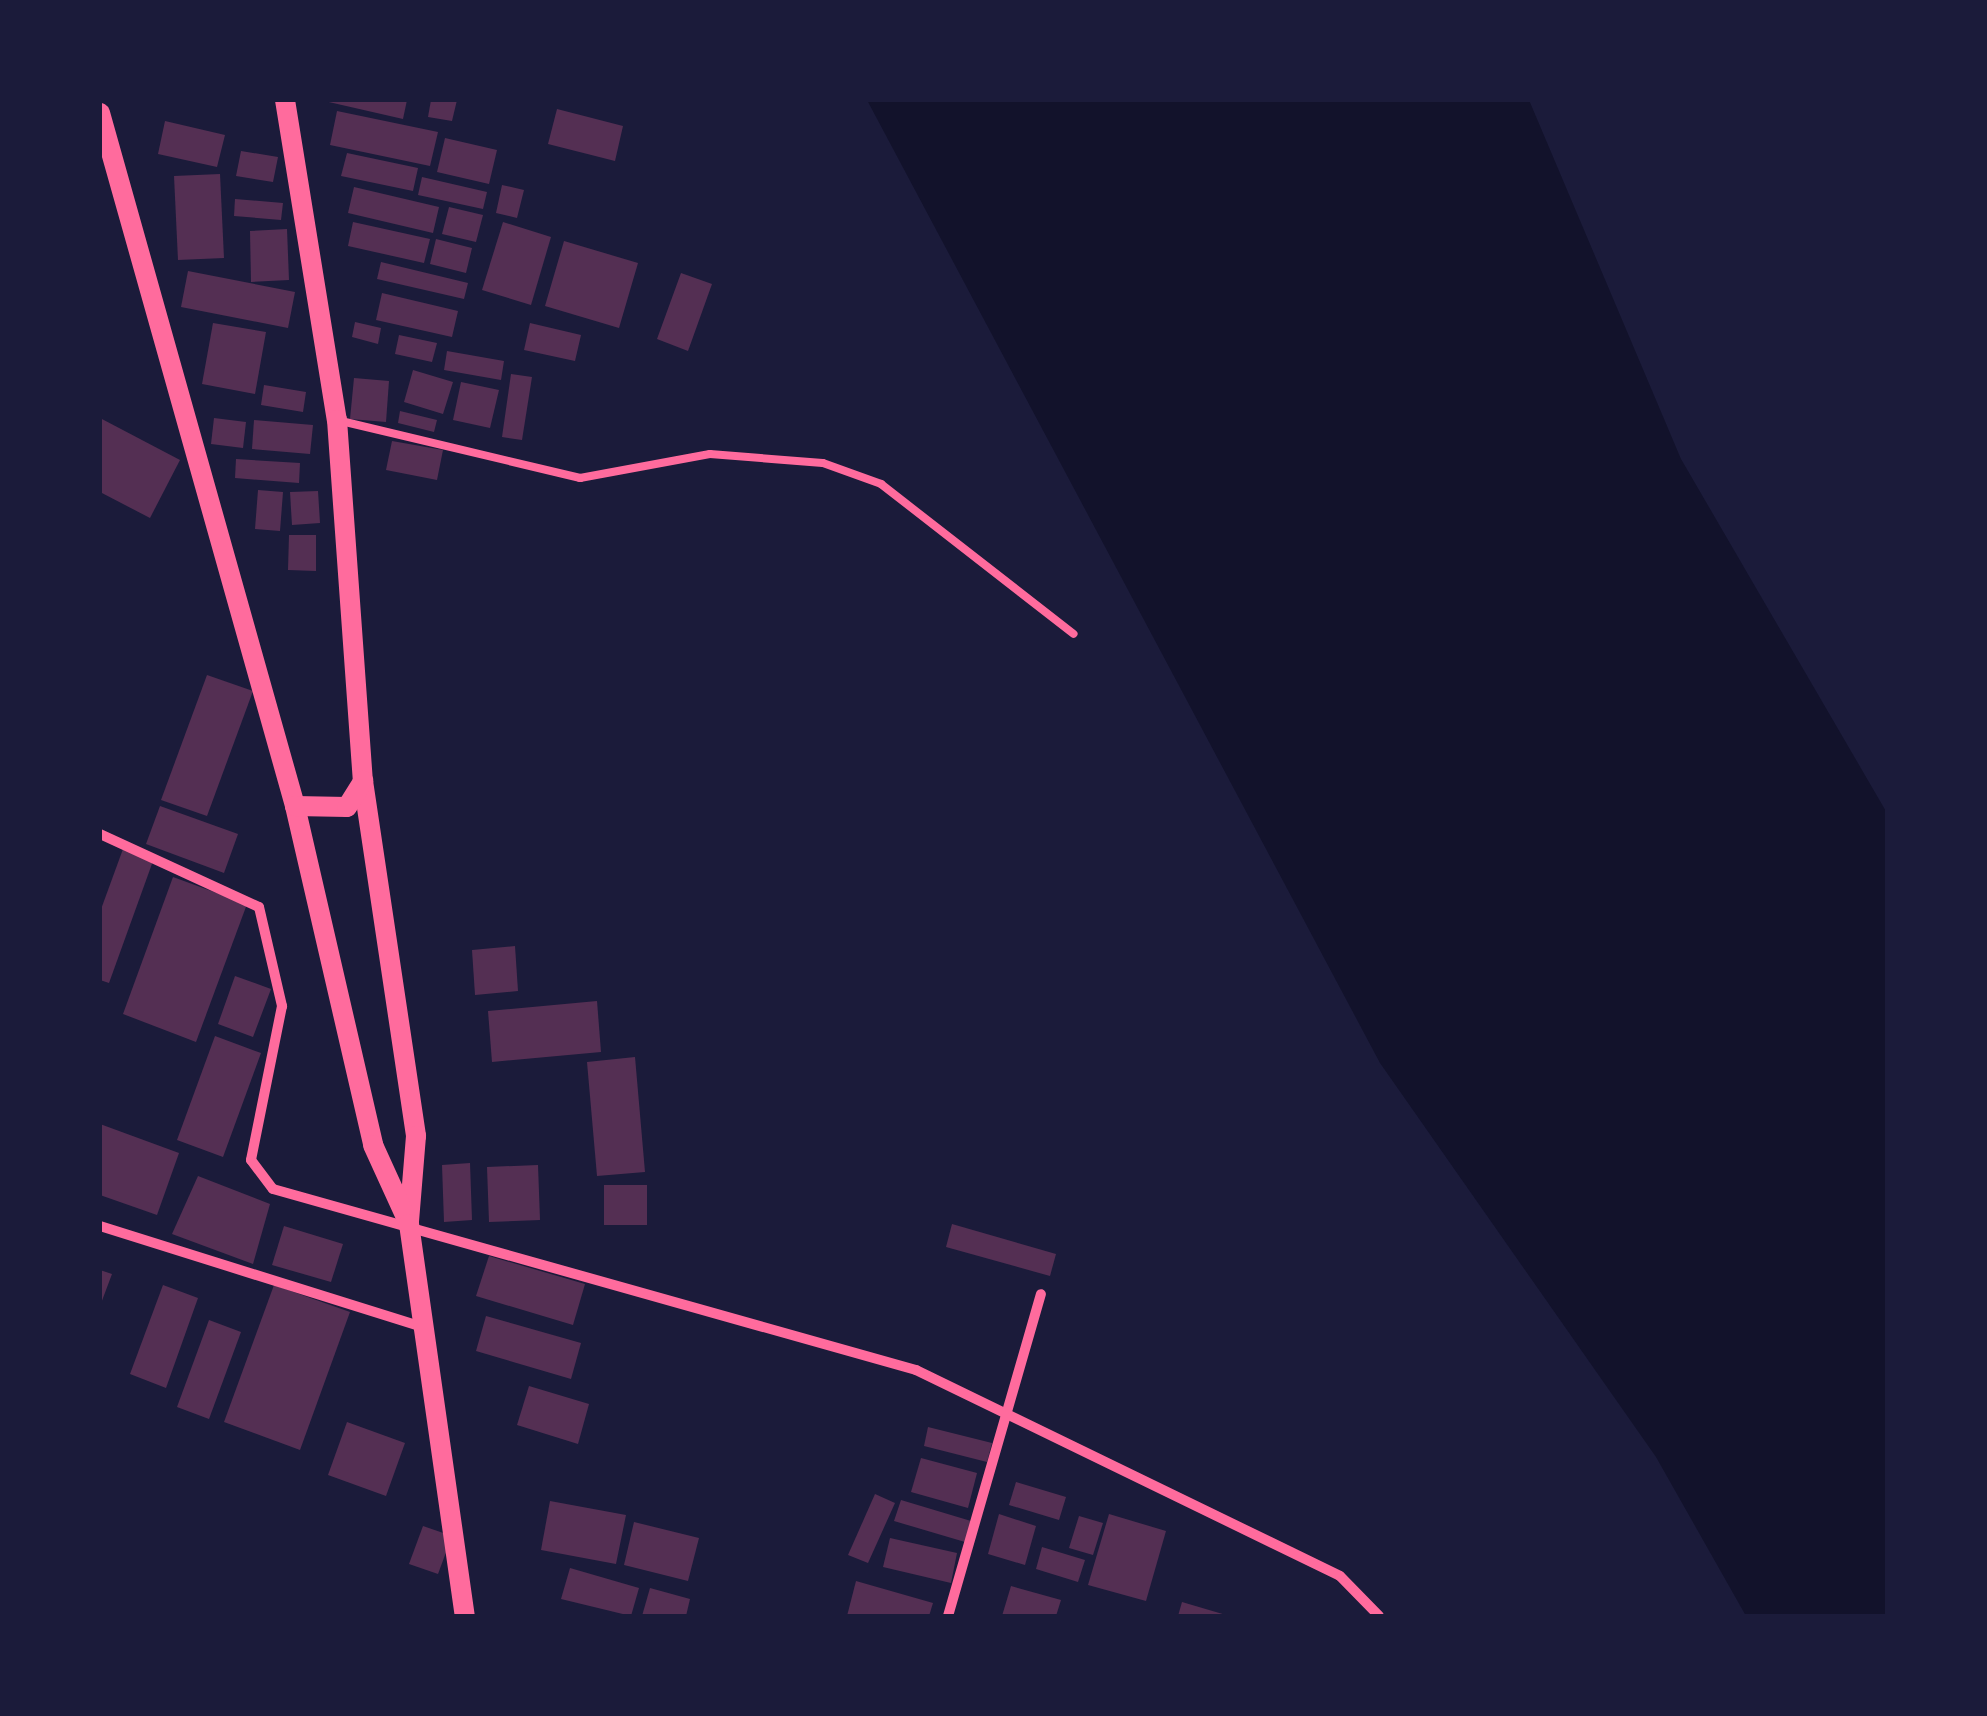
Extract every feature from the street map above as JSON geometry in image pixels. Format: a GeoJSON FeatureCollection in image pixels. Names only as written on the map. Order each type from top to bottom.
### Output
{"type":"FeatureCollection","features":[{"type":"Feature","properties":{"kind":"main road"},"geometry":{"type":"LineString","coordinates":[[285,100],[336,420],[363,782],[416,1136],[408,1224]]}},
{"type":"Feature","properties":{"kind":"main road"},"geometry":{"type":"LineString","coordinates":[[100,113],[296,806],[373,1145],[408,1224],[428,1329],[466,1616]]}},
{"type":"Feature","properties":{"kind":"main road"},"geometry":{"type":"LineString","coordinates":[[296,806],[347,807],[363,782]]}},
{"type":"Feature","properties":{"kind":"street"},"geometry":{"type":"LineString","coordinates":[[100,834],[259,906],[282,1006],[252,1144],[258,1176],[292,1197],[408,1224],[916,1370],[1006,1406],[1340,1576],[1380,1616]]}},
{"type":"Feature","properties":{"kind":"street"},"geometry":{"type":"LineString","coordinates":[[100,1226],[428,1329]]}},
{"type":"Feature","properties":{"kind":"street"},"geometry":{"type":"LineString","coordinates":[[948,1616],[1041,1294]]}},
{"type":"Feature","properties":{"kind":"lane"},"geometry":{"type":"LineString","coordinates":[[336,420],[580,478],[710,454],[823,464],[881,484],[1074,634]]}},
{"type":"Feature","properties":{"kind":"shaded area"},"geometry":{"type":"Polygon","coordinates":[[[867,100],[1529,100],[1681,459],[1887,813],[1887,1616],[1746,1616],[1656,1457],[1380,1063],[867,100]]]}},
{"type":"Feature","properties":{"kind":"building"},"geometry":{"type":"Polygon","coordinates":[[[320,100],[407,100],[403,119],[320,100]]]}},
{"type":"Feature","properties":{"kind":"building"},"geometry":{"type":"Polygon","coordinates":[[[431,100],[457,100],[452,121],[428,117],[431,100]]]}},
{"type":"Feature","properties":{"kind":"building"},"geometry":{"type":"Polygon","coordinates":[[[557,109],[623,126],[615,161],[548,144],[557,109]]]}},
{"type":"Feature","properties":{"kind":"building"},"geometry":{"type":"Polygon","coordinates":[[[337,111],[438,132],[430,166],[330,145],[337,111]]]}},
{"type":"Feature","properties":{"kind":"building"},"geometry":{"type":"Polygon","coordinates":[[[165,121],[225,135],[217,167],[158,154],[165,121]]]}},
{"type":"Feature","properties":{"kind":"building"},"geometry":{"type":"Polygon","coordinates":[[[445,138],[497,150],[489,184],[437,172],[445,138]]]}},
{"type":"Feature","properties":{"kind":"building"},"geometry":{"type":"Polygon","coordinates":[[[241,151],[278,157],[273,182],[236,176],[241,151]]]}},
{"type":"Feature","properties":{"kind":"building"},"geometry":{"type":"Polygon","coordinates":[[[347,153],[418,168],[413,191],[341,176],[347,153]]]}},
{"type":"Feature","properties":{"kind":"building"},"geometry":{"type":"Polygon","coordinates":[[[220,174],[224,258],[178,260],[174,176],[220,174]]]}},
{"type":"Feature","properties":{"kind":"building"},"geometry":{"type":"Polygon","coordinates":[[[422,177],[487,192],[483,209],[418,195],[422,177]]]}},
{"type":"Feature","properties":{"kind":"building"},"geometry":{"type":"Polygon","coordinates":[[[502,185],[524,190],[517,218],[496,213],[502,185]]]}},
{"type":"Feature","properties":{"kind":"building"},"geometry":{"type":"Polygon","coordinates":[[[354,187],[439,207],[433,233],[348,213],[354,187]]]}},
{"type":"Feature","properties":{"kind":"building"},"geometry":{"type":"Polygon","coordinates":[[[235,199],[283,203],[281,220],[234,216],[235,199]]]}},
{"type":"Feature","properties":{"kind":"building"},"geometry":{"type":"Polygon","coordinates":[[[449,207],[483,215],[476,242],[442,234],[449,207]]]}},
{"type":"Feature","properties":{"kind":"building"},"geometry":{"type":"Polygon","coordinates":[[[353,222],[430,239],[424,263],[348,246],[353,222]]]}},
{"type":"Feature","properties":{"kind":"building"},"geometry":{"type":"Polygon","coordinates":[[[503,222],[551,237],[531,305],[482,290],[503,222]]]}},
{"type":"Feature","properties":{"kind":"building"},"geometry":{"type":"Polygon","coordinates":[[[287,229],[289,280],[251,282],[250,231],[287,229]]]}},
{"type":"Feature","properties":{"kind":"building"},"geometry":{"type":"Polygon","coordinates":[[[436,239],[472,248],[466,273],[430,264],[436,239]]]}},
{"type":"Feature","properties":{"kind":"building"},"geometry":{"type":"Polygon","coordinates":[[[564,241],[638,263],[619,328],[545,306],[564,241]]]}},
{"type":"Feature","properties":{"kind":"building"},"geometry":{"type":"Polygon","coordinates":[[[381,262],[468,283],[464,299],[377,279],[381,262]]]}},
{"type":"Feature","properties":{"kind":"building"},"geometry":{"type":"Polygon","coordinates":[[[188,271],[295,292],[288,328],[181,307],[188,271]]]}},
{"type":"Feature","properties":{"kind":"building"},"geometry":{"type":"Polygon","coordinates":[[[681,273],[712,284],[688,351],[657,339],[681,273]]]}},
{"type":"Feature","properties":{"kind":"building"},"geometry":{"type":"Polygon","coordinates":[[[382,293],[458,311],[452,337],[376,320],[382,293]]]}},
{"type":"Feature","properties":{"kind":"building"},"geometry":{"type":"Polygon","coordinates":[[[355,322],[381,328],[378,344],[352,337],[355,322]]]}},
{"type":"Feature","properties":{"kind":"building"},"geometry":{"type":"Polygon","coordinates":[[[213,323],[266,332],[255,394],[202,384],[213,323]]]}},
{"type":"Feature","properties":{"kind":"building"},"geometry":{"type":"Polygon","coordinates":[[[530,323],[581,335],[575,361],[524,350],[530,323]]]}},
{"type":"Feature","properties":{"kind":"building"},"geometry":{"type":"Polygon","coordinates":[[[399,335],[437,343],[432,362],[395,354],[399,335]]]}},
{"type":"Feature","properties":{"kind":"building"},"geometry":{"type":"Polygon","coordinates":[[[447,351],[504,361],[501,380],[444,370],[447,351]]]}},
{"type":"Feature","properties":{"kind":"building"},"geometry":{"type":"Polygon","coordinates":[[[413,370],[453,382],[443,414],[404,402],[413,370]]]}},
{"type":"Feature","properties":{"kind":"building"},"geometry":{"type":"Polygon","coordinates":[[[511,374],[532,377],[522,440],[502,437],[511,374]]]}},
{"type":"Feature","properties":{"kind":"building"},"geometry":{"type":"Polygon","coordinates":[[[354,378],[389,381],[386,422],[350,419],[354,378]]]}},
{"type":"Feature","properties":{"kind":"building"},"geometry":{"type":"Polygon","coordinates":[[[461,382],[499,390],[490,428],[453,420],[461,382]]]}},
{"type":"Feature","properties":{"kind":"building"},"geometry":{"type":"Polygon","coordinates":[[[264,385],[306,392],[303,412],[261,405],[264,385]]]}},
{"type":"Feature","properties":{"kind":"building"},"geometry":{"type":"Polygon","coordinates":[[[400,411],[437,420],[434,432],[398,423],[400,411]]]}},
{"type":"Feature","properties":{"kind":"building"},"geometry":{"type":"Polygon","coordinates":[[[100,418],[180,460],[150,518],[100,492],[100,418]]]}},
{"type":"Feature","properties":{"kind":"building"},"geometry":{"type":"Polygon","coordinates":[[[214,418],[246,422],[243,448],[211,444],[214,418]]]}},
{"type":"Feature","properties":{"kind":"building"},"geometry":{"type":"Polygon","coordinates":[[[254,420],[313,425],[310,454],[252,449],[254,420]]]}},
{"type":"Feature","properties":{"kind":"building"},"geometry":{"type":"Polygon","coordinates":[[[392,441],[443,450],[437,480],[386,470],[392,441]]]}},
{"type":"Feature","properties":{"kind":"building"},"geometry":{"type":"Polygon","coordinates":[[[236,459],[300,463],[299,483],[235,478],[236,459]]]}},
{"type":"Feature","properties":{"kind":"building"},"geometry":{"type":"Polygon","coordinates":[[[258,490],[283,492],[280,531],[255,529],[258,490]]]}},
{"type":"Feature","properties":{"kind":"building"},"geometry":{"type":"Polygon","coordinates":[[[318,491],[320,523],[292,525],[290,492],[318,491]]]}},
{"type":"Feature","properties":{"kind":"building"},"geometry":{"type":"Polygon","coordinates":[[[289,535],[316,535],[316,571],[288,570],[289,535]]]}},
{"type":"Feature","properties":{"kind":"building"},"geometry":{"type":"Polygon","coordinates":[[[207,675],[253,691],[207,816],[161,800],[207,675]]]}},
{"type":"Feature","properties":{"kind":"building"},"geometry":{"type":"Polygon","coordinates":[[[160,806],[238,834],[224,873],[146,844],[160,806]]]}},
{"type":"Feature","properties":{"kind":"building"},"geometry":{"type":"Polygon","coordinates":[[[123,849],[153,861],[109,983],[100,980],[100,912],[123,849]]]}},
{"type":"Feature","properties":{"kind":"building"},"geometry":{"type":"Polygon","coordinates":[[[173,877],[247,904],[196,1042],[123,1014],[173,877]]]}},
{"type":"Feature","properties":{"kind":"building"},"geometry":{"type":"Polygon","coordinates":[[[515,946],[518,991],[475,995],[472,950],[515,946]]]}},
{"type":"Feature","properties":{"kind":"building"},"geometry":{"type":"Polygon","coordinates":[[[235,976],[271,989],[253,1037],[218,1024],[235,976]]]}},
{"type":"Feature","properties":{"kind":"building"},"geometry":{"type":"Polygon","coordinates":[[[597,1001],[601,1052],[492,1062],[488,1011],[597,1001]]]}},
{"type":"Feature","properties":{"kind":"building"},"geometry":{"type":"Polygon","coordinates":[[[215,1036],[261,1053],[223,1157],[177,1140],[215,1036]]]}},
{"type":"Feature","properties":{"kind":"building"},"geometry":{"type":"Polygon","coordinates":[[[635,1057],[645,1172],[597,1176],[587,1062],[635,1057]]]}},
{"type":"Feature","properties":{"kind":"building"},"geometry":{"type":"Polygon","coordinates":[[[100,1124],[179,1153],[157,1215],[100,1195],[100,1124]]]}},
{"type":"Feature","properties":{"kind":"building"},"geometry":{"type":"Polygon","coordinates":[[[470,1163],[472,1220],[444,1222],[442,1165],[470,1163]]]}},
{"type":"Feature","properties":{"kind":"building"},"geometry":{"type":"Polygon","coordinates":[[[538,1165],[540,1220],[489,1222],[487,1167],[538,1165]]]}},
{"type":"Feature","properties":{"kind":"building"},"geometry":{"type":"Polygon","coordinates":[[[198,1176],[270,1204],[253,1264],[172,1234],[198,1176]]]}},
{"type":"Feature","properties":{"kind":"building"},"geometry":{"type":"Polygon","coordinates":[[[604,1185],[647,1185],[647,1225],[604,1225],[604,1185]]]}},
{"type":"Feature","properties":{"kind":"building"},"geometry":{"type":"Polygon","coordinates":[[[952,1224],[1056,1254],[1050,1276],[946,1247],[952,1224]]]}},
{"type":"Feature","properties":{"kind":"building"},"geometry":{"type":"Polygon","coordinates":[[[284,1226],[343,1244],[331,1282],[272,1265],[284,1226]]]}},
{"type":"Feature","properties":{"kind":"building"},"geometry":{"type":"Polygon","coordinates":[[[489,1256],[585,1284],[573,1325],[476,1296],[489,1256]]]}},
{"type":"Feature","properties":{"kind":"building"},"geometry":{"type":"Polygon","coordinates":[[[100,1270],[112,1274],[100,1306],[100,1270]]]}},
{"type":"Feature","properties":{"kind":"building"},"geometry":{"type":"Polygon","coordinates":[[[163,1285],[198,1298],[166,1388],[130,1374],[163,1285]]]}},
{"type":"Feature","properties":{"kind":"building"},"geometry":{"type":"Polygon","coordinates":[[[274,1285],[350,1312],[300,1450],[224,1422],[274,1285]]]}},
{"type":"Feature","properties":{"kind":"building"},"geometry":{"type":"Polygon","coordinates":[[[486,1316],[581,1343],[571,1379],[476,1351],[486,1316]]]}},
{"type":"Feature","properties":{"kind":"building"},"geometry":{"type":"Polygon","coordinates":[[[209,1320],[241,1332],[209,1419],[177,1407],[209,1320]]]}},
{"type":"Feature","properties":{"kind":"building"},"geometry":{"type":"Polygon","coordinates":[[[529,1386],[589,1404],[578,1444],[517,1425],[529,1386]]]}},
{"type":"Feature","properties":{"kind":"building"},"geometry":{"type":"Polygon","coordinates":[[[347,1422],[405,1443],[386,1496],[328,1475],[347,1422]]]}},
{"type":"Feature","properties":{"kind":"building"},"geometry":{"type":"Polygon","coordinates":[[[928,1427],[992,1443],[987,1462],[924,1446],[928,1427]]]}},
{"type":"Feature","properties":{"kind":"building"},"geometry":{"type":"Polygon","coordinates":[[[921,1458],[977,1473],[968,1508],[911,1492],[921,1458]]]}},
{"type":"Feature","properties":{"kind":"building"},"geometry":{"type":"Polygon","coordinates":[[[1016,1482],[1066,1497],[1059,1520],[1009,1505],[1016,1482]]]}},
{"type":"Feature","properties":{"kind":"building"},"geometry":{"type":"Polygon","coordinates":[[[875,1494],[895,1503],[868,1563],[848,1555],[875,1494]]]}},
{"type":"Feature","properties":{"kind":"building"},"geometry":{"type":"Polygon","coordinates":[[[901,1500],[971,1521],[965,1542],[894,1521],[901,1500]]]}},
{"type":"Feature","properties":{"kind":"building"},"geometry":{"type":"Polygon","coordinates":[[[550,1501],[626,1515],[616,1564],[541,1550],[550,1501]]]}},
{"type":"Feature","properties":{"kind":"building"},"geometry":{"type":"Polygon","coordinates":[[[999,1514],[1036,1526],[1025,1565],[988,1554],[999,1514]]]}},
{"type":"Feature","properties":{"kind":"building"},"geometry":{"type":"Polygon","coordinates":[[[1109,1514],[1166,1531],[1146,1601],[1088,1585],[1109,1514]]]}},
{"type":"Feature","properties":{"kind":"building"},"geometry":{"type":"Polygon","coordinates":[[[1079,1516],[1103,1523],[1093,1555],[1069,1548],[1079,1516]]]}},
{"type":"Feature","properties":{"kind":"building"},"geometry":{"type":"Polygon","coordinates":[[[634,1522],[699,1538],[688,1581],[624,1565],[634,1522]]]}},
{"type":"Feature","properties":{"kind":"building"},"geometry":{"type":"Polygon","coordinates":[[[423,1526],[452,1536],[438,1574],[409,1564],[423,1526]]]}},
{"type":"Feature","properties":{"kind":"building"},"geometry":{"type":"Polygon","coordinates":[[[890,1538],[957,1553],[951,1583],[883,1567],[890,1538]]]}},
{"type":"Feature","properties":{"kind":"building"},"geometry":{"type":"Polygon","coordinates":[[[1042,1547],[1085,1560],[1078,1582],[1036,1569],[1042,1547]]]}},
{"type":"Feature","properties":{"kind":"building"},"geometry":{"type":"Polygon","coordinates":[[[570,1568],[639,1588],[631,1616],[561,1599],[570,1568]]]}},
{"type":"Feature","properties":{"kind":"building"},"geometry":{"type":"Polygon","coordinates":[[[856,1581],[933,1603],[929,1616],[847,1616],[856,1581]]]}},
{"type":"Feature","properties":{"kind":"building"},"geometry":{"type":"Polygon","coordinates":[[[1011,1586],[1061,1600],[1056,1616],[1002,1616],[1011,1586]]]}},
{"type":"Feature","properties":{"kind":"building"},"geometry":{"type":"Polygon","coordinates":[[[650,1588],[690,1599],[686,1616],[642,1616],[650,1588]]]}},
{"type":"Feature","properties":{"kind":"building"},"geometry":{"type":"Polygon","coordinates":[[[1182,1602],[1226,1615],[1226,1616],[1178,1616],[1182,1602]]]}}]}
